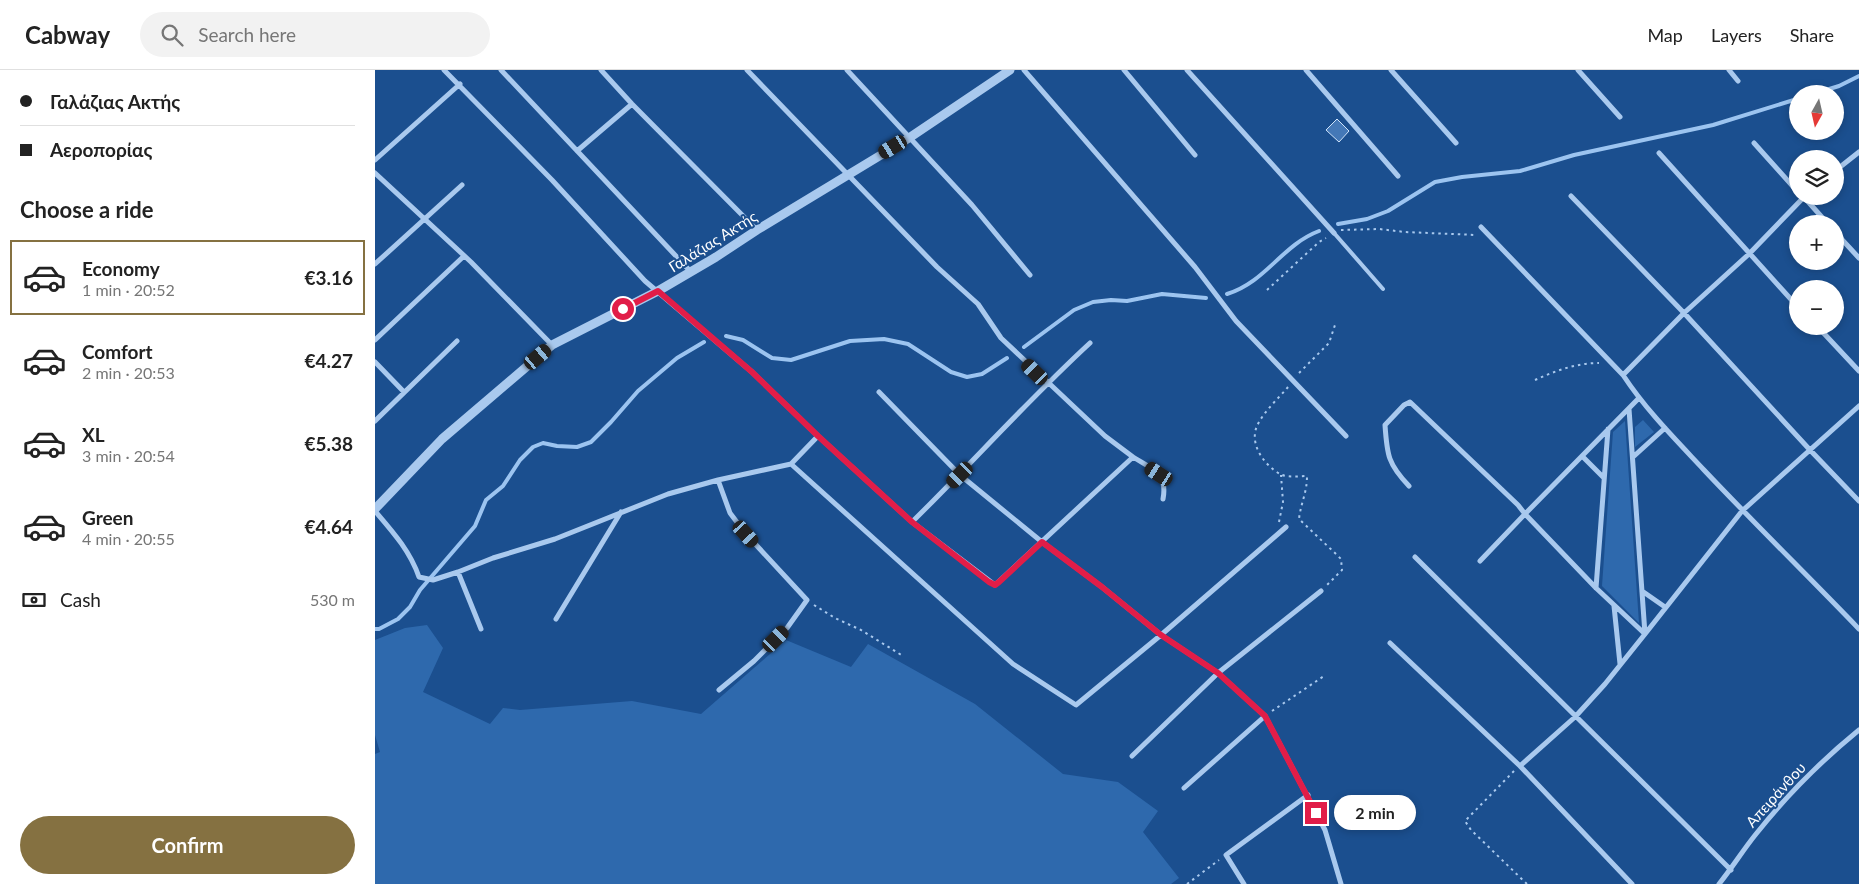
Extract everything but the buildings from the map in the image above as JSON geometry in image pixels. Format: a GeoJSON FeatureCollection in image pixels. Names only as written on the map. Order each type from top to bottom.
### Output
{"type":"FeatureCollection","features":[{"type":"Feature","properties":{"kind":"street"},"geometry":{"type":"LineString","coordinates":[[444,70],[552,180],[645,281],[752,372],[818,436],[912,522],[995,585],[1133,457]]}},
{"type":"Feature","properties":{"kind":"street"},"geometry":{"type":"LineString","coordinates":[[501,70],[691,272]]}},
{"type":"Feature","properties":{"kind":"street"},"geometry":{"type":"LineString","coordinates":[[601,70],[632,104],[757,230]]}},
{"type":"Feature","properties":{"kind":"street"},"geometry":{"type":"LineString","coordinates":[[747,70],[937,267],[978,304],[1001,338],[1105,436],[1159,474],[1165,487],[1163,499]]}},
{"type":"Feature","properties":{"kind":"street"},"geometry":{"type":"LineString","coordinates":[[847,70],[972,205],[1030,275]]}},
{"type":"Feature","properties":{"kind":"street","name":"Γαλάζιας Ακτής"},"geometry":{"type":"LineString","coordinates":[[375,510],[442,439],[552,345],[691,272],[909,138],[1010,70]]}},
{"type":"Feature","properties":{"kind":"street"},"geometry":{"type":"LineString","coordinates":[[1024,70],[1195,267],[1236,321],[1346,436]]}},
{"type":"Feature","properties":{"kind":"street"},"geometry":{"type":"LineString","coordinates":[[1124,70],[1195,156]]}},
{"type":"Feature","properties":{"kind":"street"},"geometry":{"type":"LineString","coordinates":[[1187,70],[1334,233]]}},
{"type":"Feature","properties":{"kind":"street"},"geometry":{"type":"LineString","coordinates":[[1306,70],[1398,176]]}},
{"type":"Feature","properties":{"kind":"street"},"geometry":{"type":"LineString","coordinates":[[1391,70],[1456,143]]}},
{"type":"Feature","properties":{"kind":"street"},"geometry":{"type":"LineString","coordinates":[[1579,70],[1620,117]]}},
{"type":"Feature","properties":{"kind":"street"},"geometry":{"type":"LineString","coordinates":[[1729,70],[1738,80]]}},
{"type":"Feature","properties":{"kind":"street"},"geometry":{"type":"LineString","coordinates":[[375,160],[459,84]]}},
{"type":"Feature","properties":{"kind":"street"},"geometry":{"type":"LineString","coordinates":[[577,151],[632,104]]}},
{"type":"Feature","properties":{"kind":"street"},"geometry":{"type":"LineString","coordinates":[[1754,143],[1789,182]]}},
{"type":"Feature","properties":{"kind":"street"},"geometry":{"type":"LineString","coordinates":[[1844,164],[1859,152]]}},
{"type":"Feature","properties":{"kind":"street"},"geometry":{"type":"LineString","coordinates":[[1659,153],[1789,297]]}},
{"type":"Feature","properties":{"kind":"street"},"geometry":{"type":"LineString","coordinates":[[375,172],[464,256],[552,345]]}},
{"type":"Feature","properties":{"kind":"street"},"geometry":{"type":"LineString","coordinates":[[375,264],[462,185]]}},
{"type":"Feature","properties":{"kind":"street"},"geometry":{"type":"LineString","coordinates":[[1571,196],[1684,313],[1809,450],[1859,501]]}},
{"type":"Feature","properties":{"kind":"street"},"geometry":{"type":"LineString","coordinates":[[1623,374],[1684,313],[1749,254],[1796,205]]}},
{"type":"Feature","properties":{"kind":"street"},"geometry":{"type":"LineString","coordinates":[[1811,205],[1820,215]]}},
{"type":"Feature","properties":{"kind":"street"},"geometry":{"type":"LineString","coordinates":[[1481,227],[1611,364],[1623,374],[1638,399],[1743,511],[1859,629]]}},
{"type":"Feature","properties":{"kind":"street"},"geometry":{"type":"LineString","coordinates":[[1844,242],[1859,258]]}},
{"type":"Feature","properties":{"kind":"street"},"geometry":{"type":"LineString","coordinates":[[375,340],[464,256]]}},
{"type":"Feature","properties":{"kind":"street"},"geometry":{"type":"LineString","coordinates":[[1825,335],[1859,372]]}},
{"type":"Feature","properties":{"kind":"street"},"geometry":{"type":"LineString","coordinates":[[375,421],[457,341]]}},
{"type":"Feature","properties":{"kind":"street"},"geometry":{"type":"LineString","coordinates":[[912,522],[960,475],[1047,383],[1089,343]]}},
{"type":"Feature","properties":{"kind":"street"},"geometry":{"type":"LineString","coordinates":[[375,362],[404,392]]}},
{"type":"Feature","properties":{"kind":"street"},"geometry":{"type":"LineString","coordinates":[[879,392],[960,475],[1161,635],[1218,673],[1265,716],[1325,830],[1341,884]]}},
{"type":"Feature","properties":{"kind":"street"},"geometry":{"type":"LineString","coordinates":[[1480,561],[1638,399]]}},
{"type":"Feature","properties":{"kind":"street"},"geometry":{"type":"LineString","coordinates":[[1409,486],[1393,469],[1386,447],[1385,426],[1405,405],[1411,402],[1518,505],[1595,588],[1645,634]]}},
{"type":"Feature","properties":{"kind":"street"},"geometry":{"type":"LineString","coordinates":[[1519,766],[1575,717],[1645,634],[1743,511],[1859,406]]}},
{"type":"Feature","properties":{"kind":"street"},"geometry":{"type":"LineString","coordinates":[[1629,409],[1645,634]]}},
{"type":"Feature","properties":{"kind":"street"},"geometry":{"type":"LineString","coordinates":[[1633,456],[1665,428]]}},
{"type":"Feature","properties":{"kind":"street"},"geometry":{"type":"LineString","coordinates":[[1595,588],[1608,429]]}},
{"type":"Feature","properties":{"kind":"street"},"geometry":{"type":"LineString","coordinates":[[375,510],[405,546],[419,577],[433,580],[493,558],[555,539],[668,494],[718,480],[791,464],[818,436]]}},
{"type":"Feature","properties":{"kind":"street"},"geometry":{"type":"LineString","coordinates":[[1581,456],[1604,478]]}},
{"type":"Feature","properties":{"kind":"street"},"geometry":{"type":"LineString","coordinates":[[791,464],[1013,664],[1076,705],[1161,635],[1286,527]]}},
{"type":"Feature","properties":{"kind":"street"},"geometry":{"type":"LineString","coordinates":[[718,480],[730,513],[746,534],[807,600],[787,628],[754,661],[719,690]]}},
{"type":"Feature","properties":{"kind":"street"},"geometry":{"type":"LineString","coordinates":[[556,620],[621,512]]}},
{"type":"Feature","properties":{"kind":"street"},"geometry":{"type":"LineString","coordinates":[[1415,558],[1731,870]]}},
{"type":"Feature","properties":{"kind":"street"},"geometry":{"type":"LineString","coordinates":[[459,572],[481,629]]}},
{"type":"Feature","properties":{"kind":"street"},"geometry":{"type":"LineString","coordinates":[[1132,756],[1218,673],[1321,591]]}},
{"type":"Feature","properties":{"kind":"street"},"geometry":{"type":"LineString","coordinates":[[1642,591],[1665,607]]}},
{"type":"Feature","properties":{"kind":"street"},"geometry":{"type":"LineString","coordinates":[[1614,606],[1620,664]]}},
{"type":"Feature","properties":{"kind":"street"},"geometry":{"type":"LineString","coordinates":[[1390,643],[1519,766],[1632,884]]}},
{"type":"Feature","properties":{"kind":"street"},"geometry":{"type":"LineString","coordinates":[[1184,788],[1265,716]]}},
{"type":"Feature","properties":{"kind":"street","name":"Απειράνθου"},"geometry":{"type":"LineString","coordinates":[[1719,884],[1755,835],[1788,797],[1835,750],[1859,730]]}},
{"type":"Feature","properties":{"kind":"street"},"geometry":{"type":"LineString","coordinates":[[1244,884],[1226,855],[1308,795]]}},
{"type":"Feature","properties":{"kind":"lane"},"geometry":{"type":"LineString","coordinates":[[1334,233],[1383,289]]}},
{"type":"Feature","properties":{"kind":"path"},"geometry":{"type":"LineString","coordinates":[[1267,290],[1319,242],[1339,230],[1379,228],[1405,232],[1489,235]]}},
{"type":"Feature","properties":{"kind":"path"},"geometry":{"type":"LineString","coordinates":[[1321,591],[1343,570],[1341,559],[1299,519],[1307,489],[1307,476],[1281,475],[1258,452],[1254,439],[1256,427],[1264,415],[1329,343],[1337,322]]}},
{"type":"Feature","properties":{"kind":"path"},"geometry":{"type":"LineString","coordinates":[[1535,380],[1556,370],[1573,366],[1591,363],[1611,364]]}},
{"type":"Feature","properties":{"kind":"path"},"geometry":{"type":"LineString","coordinates":[[1274,537],[1282,515],[1281,475]]}},
{"type":"Feature","properties":{"kind":"path"},"geometry":{"type":"LineString","coordinates":[[807,600],[903,656]]}},
{"type":"Feature","properties":{"kind":"path"},"geometry":{"type":"LineString","coordinates":[[1265,716],[1324,676]]}},
{"type":"Feature","properties":{"kind":"path"},"geometry":{"type":"LineString","coordinates":[[1519,766],[1465,821],[1471,830],[1527,884]]}},
{"type":"Feature","properties":{"kind":"path"},"geometry":{"type":"LineString","coordinates":[[1187,884],[1226,855]]}},
{"type":"Feature","properties":{"kind":"shaded area"},"geometry":{"type":"Polygon","coordinates":[[[1643,420],[1654,432],[1635,447],[1635,427],[1643,420]]]}},
{"type":"Feature","properties":{"kind":"shaded area"},"geometry":{"type":"Polygon","coordinates":[[[1625,421],[1639,623],[1602,586],[1613,432],[1625,421]]]}},
{"type":"Feature","properties":{"kind":"shaded area"},"geometry":{"type":"Polygon","coordinates":[[[427,625],[443,648],[423,692],[490,724],[503,708],[520,710],[632,701],[701,714],[786,640],[851,667],[868,644],[975,704],[1063,774],[1118,782],[1158,811],[1143,832],[1179,878],[1171,884],[375,884],[375,754],[380,752],[375,735],[375,640],[405,628],[427,625]]]}},
{"type":"Feature","properties":{"kind":"waterway"},"geometry":{"type":"LineString","coordinates":[[1841,85],[1859,76]]}},
{"type":"Feature","properties":{"kind":"waterway"},"geometry":{"type":"LineString","coordinates":[[1338,224],[1367,219],[1388,211],[1435,182],[1520,171],[1574,155],[1713,125],[1789,101]]}},
{"type":"Feature","properties":{"kind":"waterway"},"geometry":{"type":"LineString","coordinates":[[1227,294],[1253,281],[1295,245],[1319,231]]}},
{"type":"Feature","properties":{"kind":"waterway"},"geometry":{"type":"LineString","coordinates":[[1024,347],[1074,310],[1093,302],[1127,301],[1162,294],[1206,298]]}},
{"type":"Feature","properties":{"kind":"waterway"},"geometry":{"type":"LineString","coordinates":[[726,336],[743,340],[772,358],[791,360],[850,341],[884,339],[908,344],[951,372],[967,377],[982,374],[1007,358]]}},
{"type":"Feature","properties":{"kind":"waterway"},"geometry":{"type":"LineString","coordinates":[[375,629],[379,629],[398,619],[410,607],[420,590],[475,526],[486,500],[503,486],[520,460],[533,447],[543,443],[577,447],[591,442],[638,391],[677,358],[704,342]]}},
{"type":"Feature","properties":{"kind":"route"},"geometry":{"type":"LineString","coordinates":[[623,309],[658,291],[752,372],[818,436],[912,522],[989,582],[995,585],[999,582],[1042,542],[1161,635],[1218,673],[1265,716],[1316,813]]}}]}
